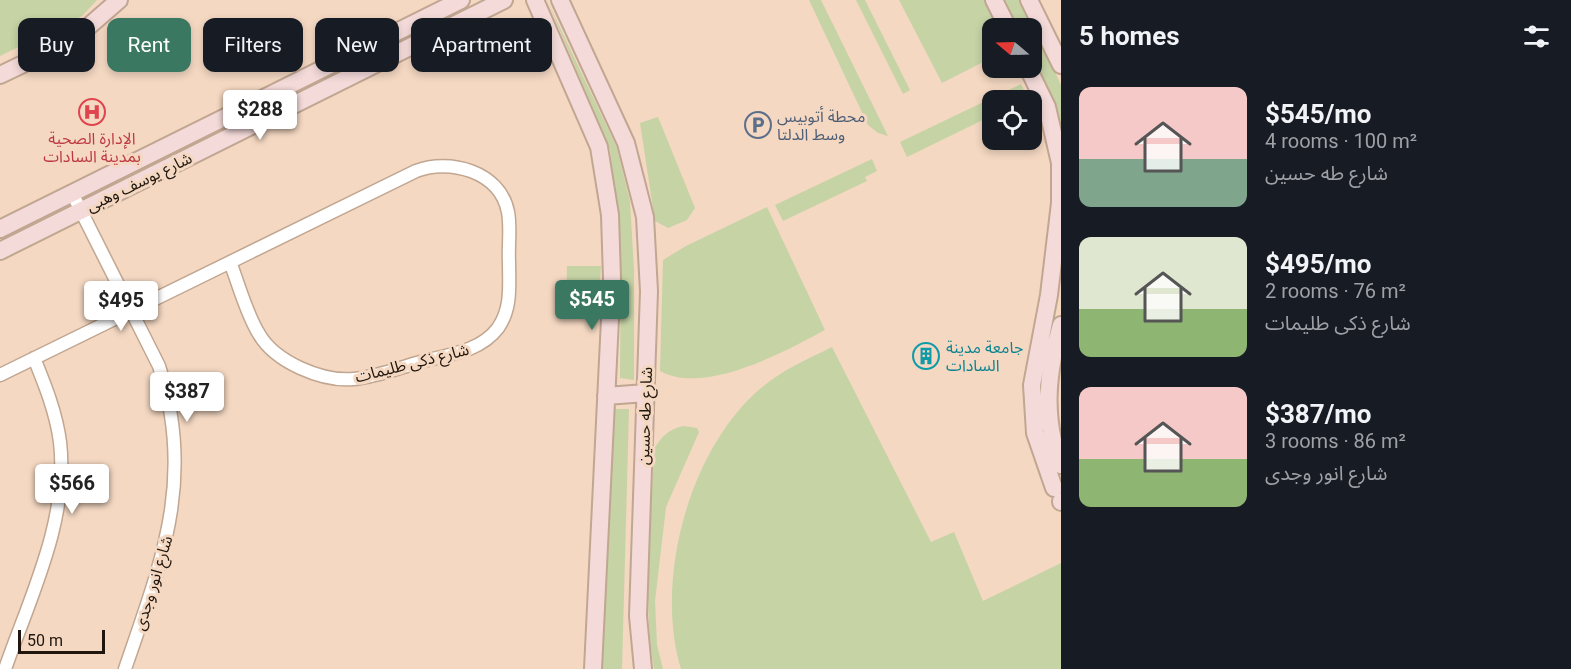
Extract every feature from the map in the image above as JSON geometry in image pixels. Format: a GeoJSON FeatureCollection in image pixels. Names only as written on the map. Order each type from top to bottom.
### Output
{"type":"FeatureCollection","features":[{"type":"Feature","properties":{"kind":"street"},"geometry":{"type":"LineString","coordinates":[[0,75],[73,40],[119,0]]}},
{"type":"Feature","properties":{"kind":"street","name":"شارع يوسف وهبى"},"geometry":{"type":"LineString","coordinates":[[0,229],[461,0]]}},
{"type":"Feature","properties":{"kind":"street","name":"شارع يوسف وهبى"},"geometry":{"type":"LineString","coordinates":[[0,251],[504,0]]}},
{"type":"Feature","properties":{"kind":"street"},"geometry":{"type":"LineString","coordinates":[[535,0],[588,118],[603,170],[612,257],[593,669]]}},
{"type":"Feature","properties":{"kind":"street","name":"شارع طه حسين"},"geometry":{"type":"LineString","coordinates":[[560,0],[617,120],[641,193],[650,266],[638,616],[643,669]]}},
{"type":"Feature","properties":{"kind":"street"},"geometry":{"type":"LineString","coordinates":[[994,0],[1003,18]]}},
{"type":"Feature","properties":{"kind":"street"},"geometry":{"type":"LineString","coordinates":[[1029,0],[1061,65]]}},
{"type":"Feature","properties":{"kind":"street"},"geometry":{"type":"LineString","coordinates":[[1033,78],[1047,107],[1060,164],[1055,297],[1033,370],[1032,400],[1039,450],[1059,497]]}},
{"type":"Feature","properties":{"kind":"street","name":"شارع ذكى طليمات"},"geometry":{"type":"LineString","coordinates":[[0,375],[34,358],[230,262],[416,171],[432,166],[459,166],[477,174],[493,186],[508,212],[509,293],[506,312],[496,330],[474,347],[354,379],[327,377],[308,371],[290,362],[268,346],[259,334],[230,262]]}},
{"type":"Feature","properties":{"kind":"street","name":"شارع انور وجدى"},"geometry":{"type":"LineString","coordinates":[[72,193],[159,366],[166,387],[174,434],[175,480],[171,521],[162,560],[125,669]]}},
{"type":"Feature","properties":{"kind":"street"},"geometry":{"type":"LineString","coordinates":[[1061,325],[1049,375],[1048,400],[1050,426],[1061,465]]}},
{"type":"Feature","properties":{"kind":"street"},"geometry":{"type":"LineString","coordinates":[[5,669],[51,535],[59,499],[61,461],[56,422],[34,358]]}},
{"type":"Feature","properties":{"kind":"street"},"geometry":{"type":"LineString","coordinates":[[606,396],[646,393]]}},
{"type":"Feature","properties":{"kind":"green space"},"geometry":{"type":"Polygon","coordinates":[[[0,0],[97,0],[78,18],[18,18],[18,47],[0,56],[0,0]]]}},
{"type":"Feature","properties":{"kind":"green space"},"geometry":{"type":"Polygon","coordinates":[[[547,0],[617,148],[630,201],[634,271],[634,380],[620,378],[621,251],[610,149],[547,0]]]}},
{"type":"Feature","properties":{"kind":"green space"},"geometry":{"type":"Polygon","coordinates":[[[809,0],[821,0],[888,136],[878,133],[868,125],[809,0]]]}},
{"type":"Feature","properties":{"kind":"green space"},"geometry":{"type":"Polygon","coordinates":[[[856,0],[865,0],[910,90],[903,94],[856,0]]]}},
{"type":"Feature","properties":{"kind":"green space"},"geometry":{"type":"Polygon","coordinates":[[[899,0],[988,0],[997,18],[982,18],[982,63],[942,83],[899,0]]]}},
{"type":"Feature","properties":{"kind":"green space"},"geometry":{"type":"Polygon","coordinates":[[[1005,0],[1022,0],[1030,18],[1013,18],[1005,0]]]}},
{"type":"Feature","properties":{"kind":"green space"},"geometry":{"type":"Polygon","coordinates":[[[1042,44],[1061,85],[1061,125],[1041,78],[1042,44]]]}},
{"type":"Feature","properties":{"kind":"green space"},"geometry":{"type":"Polygon","coordinates":[[[1021,84],[1024,90],[1008,90],[1021,84]]]}},
{"type":"Feature","properties":{"kind":"green space"},"geometry":{"type":"Polygon","coordinates":[[[982,103],[982,120],[907,157],[900,142],[982,103]]]}},
{"type":"Feature","properties":{"kind":"green space"},"geometry":{"type":"Polygon","coordinates":[[[658,117],[695,208],[687,220],[668,228],[655,221],[640,123],[658,117]]]}},
{"type":"Feature","properties":{"kind":"green space"},"geometry":{"type":"Polygon","coordinates":[[[872,159],[877,171],[865,177],[867,181],[783,221],[775,205],[872,159]]]}},
{"type":"Feature","properties":{"kind":"green space"},"geometry":{"type":"Polygon","coordinates":[[[767,207],[825,330],[767,359],[721,375],[699,378],[678,377],[660,371],[663,260],[686,246],[767,207]]]}},
{"type":"Feature","properties":{"kind":"green space"},"geometry":{"type":"Polygon","coordinates":[[[567,266],[601,266],[598,309],[566,305],[567,266]]]}},
{"type":"Feature","properties":{"kind":"green space"},"geometry":{"type":"Polygon","coordinates":[[[832,347],[931,542],[954,532],[983,601],[1061,563],[1061,669],[681,669],[674,634],[672,596],[675,557],[684,518],[697,480],[714,445],[736,414],[761,388],[786,370],[832,347]]]}},
{"type":"Feature","properties":{"kind":"green space"},"geometry":{"type":"Polygon","coordinates":[[[613,409],[629,409],[622,669],[600,669],[613,409]]]}},
{"type":"Feature","properties":{"kind":"green space"},"geometry":{"type":"Polygon","coordinates":[[[683,426],[697,428],[699,432],[666,507],[655,601],[657,645],[663,669],[654,669],[650,642],[648,587],[654,449],[666,434],[683,426]]]}},
{"type":"Feature","properties":{"kind":"place","name":"الإدارة الصحية بمدينة السادات"},"geometry":{"type":"Point","coordinates":[92,112]}},
{"type":"Feature","properties":{"kind":"place","name":"محطة أتوبيس وسط الدلتا"},"geometry":{"type":"Point","coordinates":[758,125]}},
{"type":"Feature","properties":{"kind":"place","name":"جامعة مدينة السادات"},"geometry":{"type":"Point","coordinates":[926,356]}}]}
